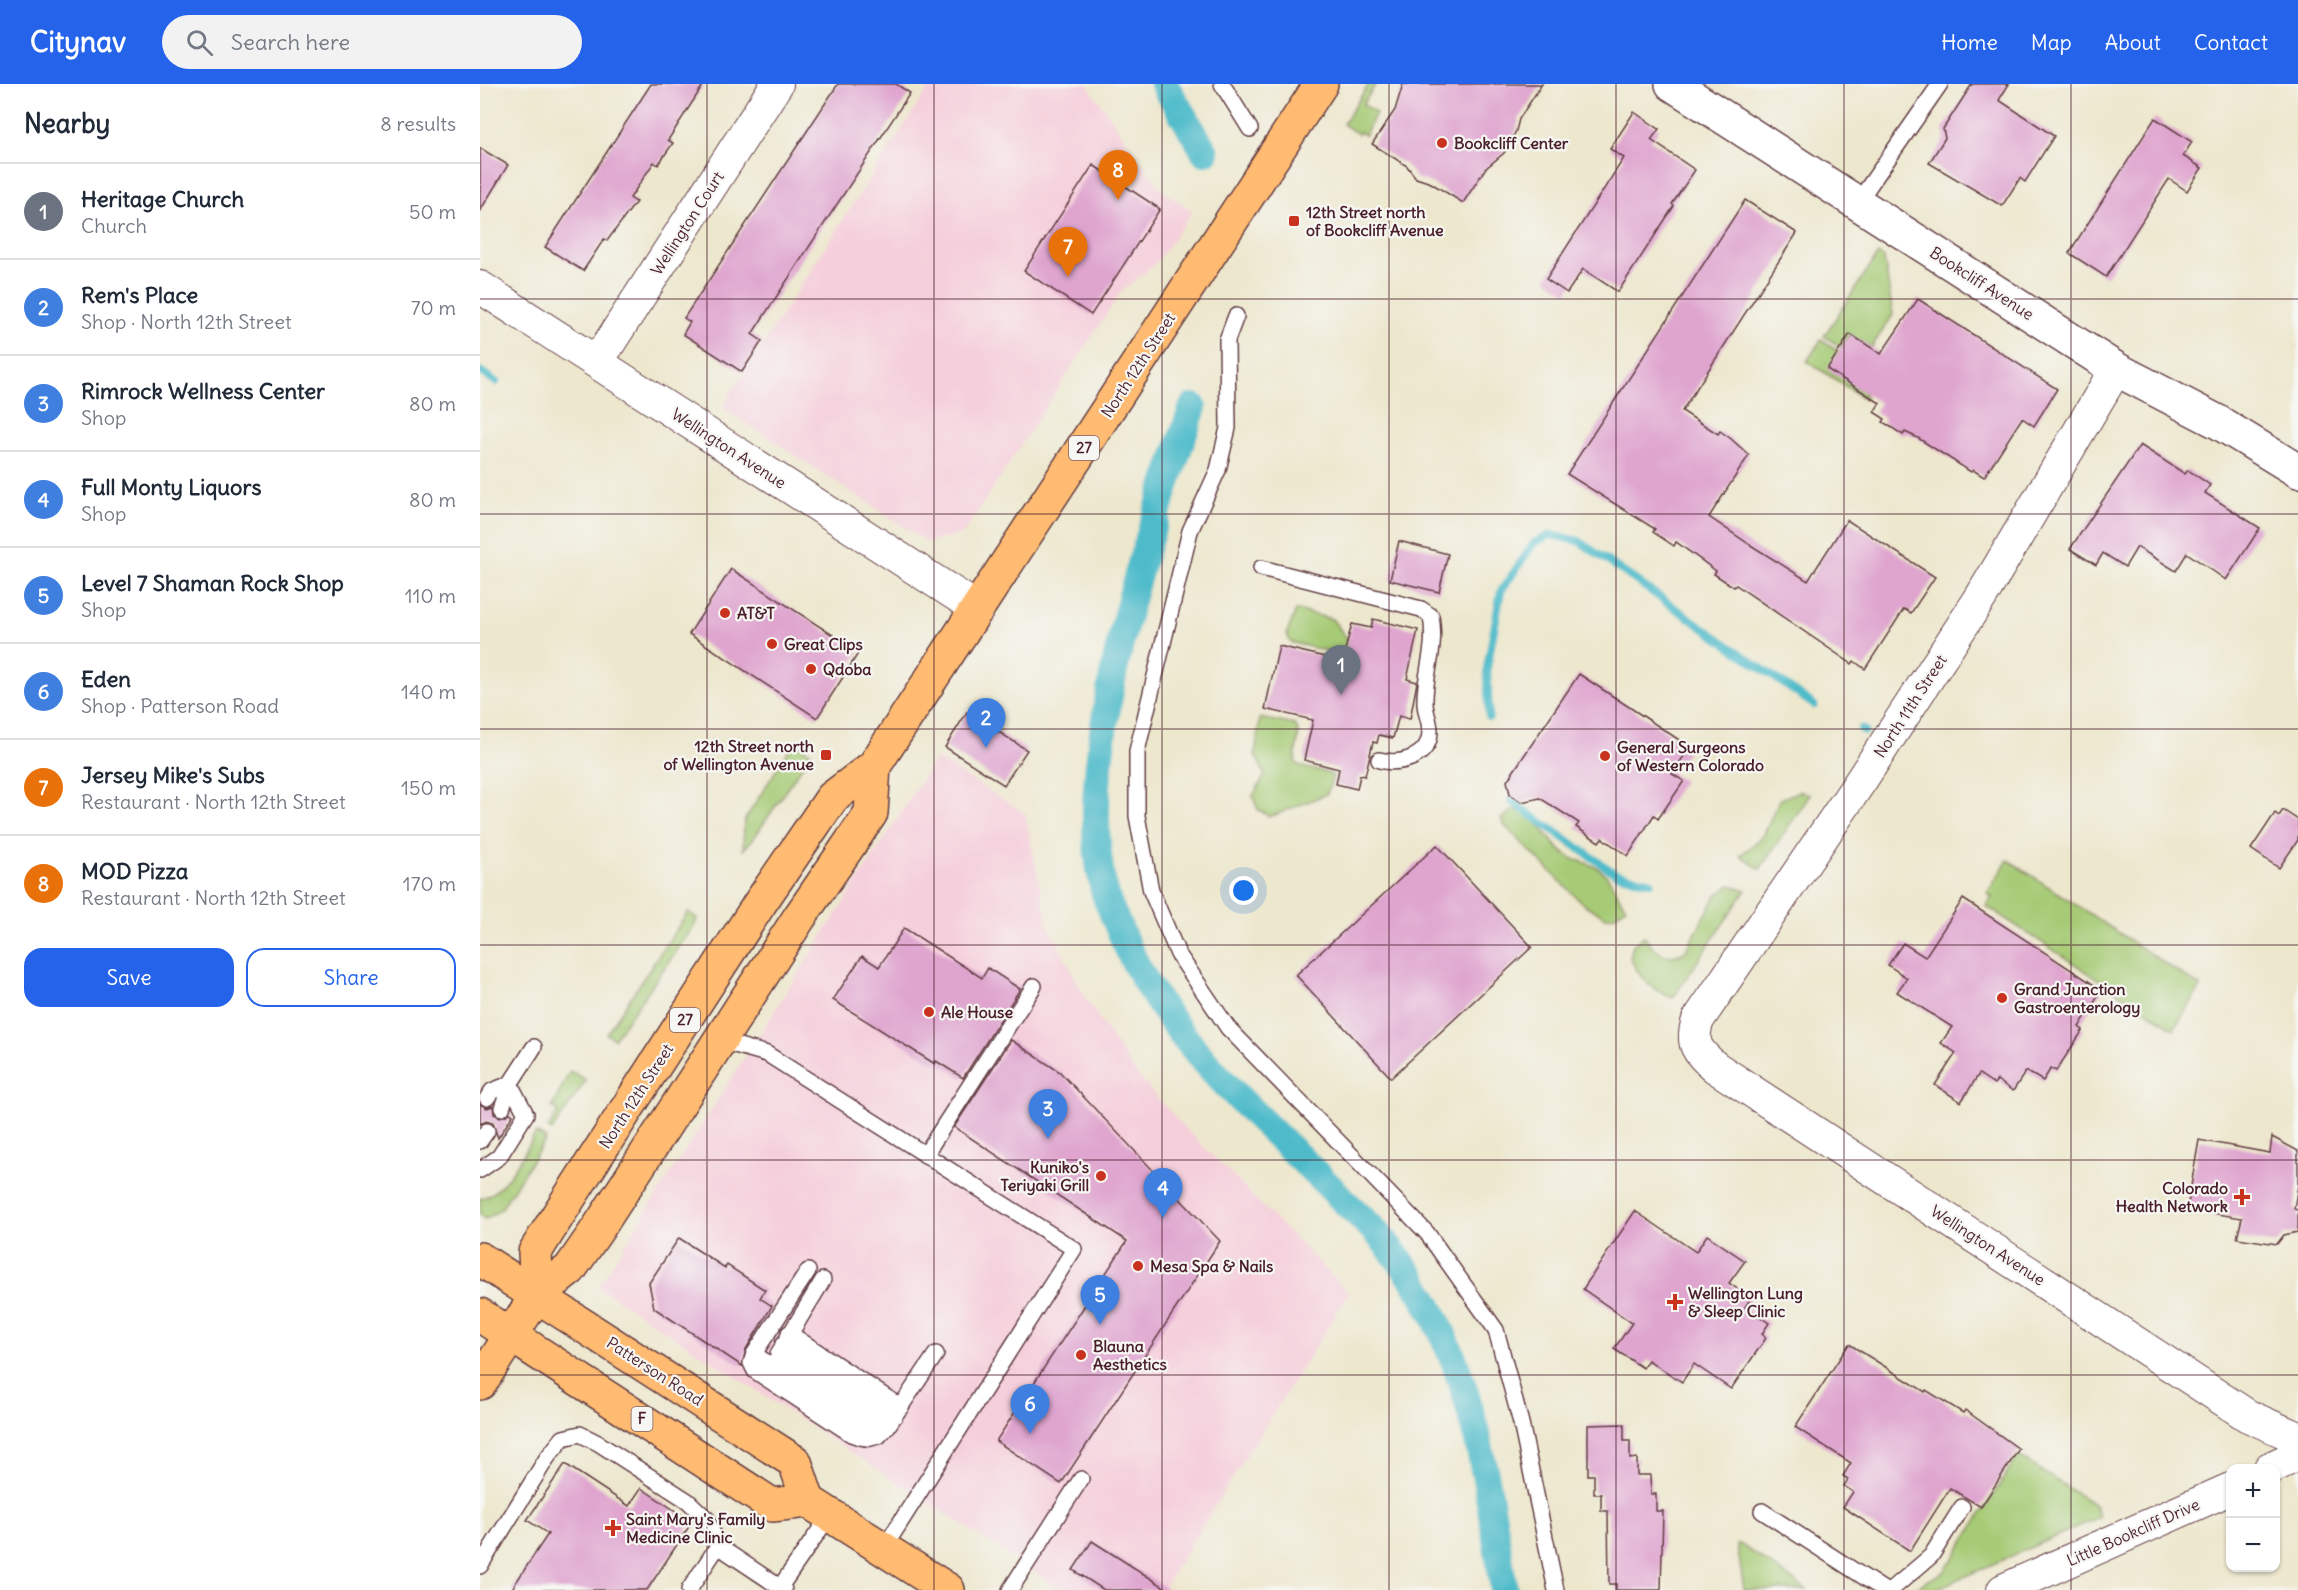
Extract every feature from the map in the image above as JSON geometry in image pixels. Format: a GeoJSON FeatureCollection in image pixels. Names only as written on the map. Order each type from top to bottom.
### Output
{"type":"FeatureCollection","features":[{"type":"Feature","properties":{"kind":"main road","name":"North 12th Street"},"geometry":{"type":"LineString","coordinates":[[537,1295],[535,1252],[760,903],[832,798],[874,766],[1321,84]]}},
{"type":"Feature","properties":{"kind":"main road","name":"North 12th Street"},"geometry":{"type":"LineString","coordinates":[[480,1383],[537,1295],[570,1269],[871,813],[874,766]]}},
{"type":"Feature","properties":{"kind":"main road"},"geometry":{"type":"LineString","coordinates":[[685,1020],[721,1041]]}},
{"type":"Feature","properties":{"kind":"main road","name":"Patterson Road"},"geometry":{"type":"LineString","coordinates":[[480,1259],[795,1462],[819,1508]]}},
{"type":"Feature","properties":{"kind":"main road","name":"F"},"geometry":{"type":"LineString","coordinates":[[480,1315],[772,1505],[819,1508]]}},
{"type":"Feature","properties":{"kind":"main road"},"geometry":{"type":"LineString","coordinates":[[819,1508],[948,1590]]}},
{"type":"Feature","properties":{"kind":"street","name":"Wellington Court"},"geometry":{"type":"LineString","coordinates":[[597,362],[777,84]]}},
{"type":"Feature","properties":{"kind":"street","name":"Bookcliff Avenue"},"geometry":{"type":"LineString","coordinates":[[1672,84],[2116,369],[2218,422],[2298,471]]}},
{"type":"Feature","properties":{"kind":"street","name":"Wellington Avenue"},"geometry":{"type":"LineString","coordinates":[[480,287],[978,609]]}},
{"type":"Feature","properties":{"kind":"street","name":"North 11th Street"},"geometry":{"type":"LineString","coordinates":[[1693,1035],[1698,1020],[1854,791],[1981,597],[2116,369]]}},
{"type":"Feature","properties":{"kind":"street","name":"Wellington Avenue"},"geometry":{"type":"LineString","coordinates":[[1693,1035],[1699,1053],[1715,1067],[2248,1416],[2298,1438]]}},
{"type":"Feature","properties":{"kind":"street"},"geometry":{"type":"LineString","coordinates":[[2279,1464],[2298,1455]]}},
{"type":"Feature","properties":{"kind":"street","name":"Little Bookcliff Drive"},"geometry":{"type":"LineString","coordinates":[[2003,1590],[2226,1491]]}},
{"type":"Feature","properties":{"kind":"lane"},"geometry":{"type":"LineString","coordinates":[[1222,84],[1250,129]]}},
{"type":"Feature","properties":{"kind":"lane"},"geometry":{"type":"LineString","coordinates":[[1858,202],[1940,84]]}},
{"type":"Feature","properties":{"kind":"lane"},"geometry":{"type":"LineString","coordinates":[[1236,316],[1227,340],[1228,428],[1218,470],[1190,531],[1137,751],[1137,816],[1151,891],[1178,954],[1228,1028],[1428,1233],[1496,1330],[1521,1423],[1556,1590]]}},
{"type":"Feature","properties":{"kind":"lane"},"geometry":{"type":"LineString","coordinates":[[1261,568],[1421,609],[1431,616],[1434,644],[1425,704],[1430,733],[1424,749],[1407,761],[1393,763],[1379,760]]}},
{"type":"Feature","properties":{"kind":"lane"},"geometry":{"type":"LineString","coordinates":[[925,1155],[1034,986]]}},
{"type":"Feature","properties":{"kind":"lane"},"geometry":{"type":"LineString","coordinates":[[721,1041],[766,1054],[1074,1249],[884,1548]]}},
{"type":"Feature","properties":{"kind":"lane"},"geometry":{"type":"LineString","coordinates":[[502,1108],[510,1084],[534,1047]]}},
{"type":"Feature","properties":{"kind":"lane"},"geometry":{"type":"LineString","coordinates":[[487,1098],[492,1091],[510,1084]]}},
{"type":"Feature","properties":{"kind":"lane"},"geometry":{"type":"LineString","coordinates":[[480,1170],[499,1157],[526,1114],[510,1084]]}},
{"type":"Feature","properties":{"kind":"lane"},"geometry":{"type":"LineString","coordinates":[[808,1271],[754,1354],[751,1363],[755,1371],[851,1434],[866,1440],[890,1422],[936,1354]]}},
{"type":"Feature","properties":{"kind":"lane"},"geometry":{"type":"LineString","coordinates":[[823,1280],[778,1354],[890,1422]]}},
{"type":"Feature","properties":{"kind":"lane"},"geometry":{"type":"LineString","coordinates":[[786,1338],[890,1422]]}},
{"type":"Feature","properties":{"kind":"lane"},"geometry":{"type":"LineString","coordinates":[[480,1566],[547,1458],[563,1438],[580,1434],[598,1443],[688,1501],[707,1519],[718,1546],[781,1589],[819,1508]]}},
{"type":"Feature","properties":{"kind":"lane"},"geometry":{"type":"LineString","coordinates":[[1010,1590],[1081,1479]]}},
{"type":"Feature","properties":{"kind":"lane"},"geometry":{"type":"LineString","coordinates":[[1892,1590],[1931,1556],[1962,1507]]}},
{"type":"Feature","properties":{"kind":"lane"},"geometry":{"type":"LineString","coordinates":[[1762,1510],[1884,1590]]}},
{"type":"Feature","properties":{"kind":"lane"},"geometry":{"type":"LineString","coordinates":[[689,1590],[718,1546]]}},
{"type":"Feature","properties":{"kind":"shaded area"},"geometry":{"type":"Polygon","coordinates":[[[931,84],[1087,84],[1161,190],[1193,211],[1156,263],[1121,292],[963,534],[927,542],[722,407],[931,84]]]}},
{"type":"Feature","properties":{"kind":"shaded area"},"geometry":{"type":"Polygon","coordinates":[[[936,758],[1025,813],[1048,925],[1088,1002],[1136,1074],[1182,1125],[1349,1293],[1162,1590],[1062,1590],[598,1287],[936,758]]]}},
{"type":"Feature","properties":{"kind":"green space"},"geometry":{"type":"Polygon","coordinates":[[[1369,84],[1376,84],[1363,104],[1376,113],[1365,135],[1360,132],[1358,134],[1343,124],[1369,84]]]}},
{"type":"Feature","properties":{"kind":"green space"},"geometry":{"type":"Polygon","coordinates":[[[1878,254],[1884,258],[1893,315],[1871,348],[1849,334],[1841,347],[1824,336],[1878,254]]]}},
{"type":"Feature","properties":{"kind":"green space"},"geometry":{"type":"Polygon","coordinates":[[[1821,340],[1862,367],[1865,399],[1807,361],[1821,340]]]}},
{"type":"Feature","properties":{"kind":"green space"},"geometry":{"type":"Polygon","coordinates":[[[1296,610],[1332,619],[1364,660],[1290,642],[1287,633],[1296,610]]]}},
{"type":"Feature","properties":{"kind":"green space"},"geometry":{"type":"Polygon","coordinates":[[[1260,718],[1295,725],[1298,734],[1296,763],[1333,776],[1327,794],[1275,815],[1269,816],[1258,810],[1253,796],[1265,775],[1255,755],[1260,718]]]}},
{"type":"Feature","properties":{"kind":"green space"},"geometry":{"type":"Polygon","coordinates":[[[794,742],[811,753],[754,838],[743,850],[744,821],[794,742]]]}},
{"type":"Feature","properties":{"kind":"green space"},"geometry":{"type":"Polygon","coordinates":[[[1799,791],[1810,795],[1760,869],[1740,856],[1763,836],[1779,800],[1799,791]]]}},
{"type":"Feature","properties":{"kind":"green space"},"geometry":{"type":"Polygon","coordinates":[[[1513,810],[1522,812],[1535,821],[1567,856],[1599,868],[1610,880],[1626,907],[1614,916],[1606,917],[1583,904],[1505,826],[1501,819],[1513,810]]]}},
{"type":"Feature","properties":{"kind":"green space"},"geometry":{"type":"Polygon","coordinates":[[[2008,860],[2201,987],[2174,1029],[1986,906],[1992,897],[1987,893],[2008,860]]]}},
{"type":"Feature","properties":{"kind":"green space"},"geometry":{"type":"Polygon","coordinates":[[[1730,885],[1746,890],[1673,998],[1652,987],[1642,978],[1630,958],[1633,945],[1644,936],[1652,946],[1667,955],[1678,955],[1685,952],[1716,896],[1730,885]]]}},
{"type":"Feature","properties":{"kind":"green space"},"geometry":{"type":"Polygon","coordinates":[[[688,912],[697,918],[695,925],[614,1039],[606,1034],[688,912]]]}},
{"type":"Feature","properties":{"kind":"green space"},"geometry":{"type":"Polygon","coordinates":[[[570,1071],[586,1080],[552,1131],[548,1128],[559,1111],[552,1107],[570,1071]]]}},
{"type":"Feature","properties":{"kind":"green space"},"geometry":{"type":"Polygon","coordinates":[[[536,1133],[546,1139],[501,1209],[486,1219],[480,1216],[480,1198],[497,1190],[505,1182],[536,1133]]]}},
{"type":"Feature","properties":{"kind":"green space"},"geometry":{"type":"Polygon","coordinates":[[[2018,1456],[2095,1505],[2100,1517],[1934,1590],[1911,1590],[1945,1571],[2018,1456]]]}},
{"type":"Feature","properties":{"kind":"green space"},"geometry":{"type":"Polygon","coordinates":[[[1737,1544],[1740,1544],[1807,1590],[1744,1590],[1737,1544]]]}},
{"type":"Feature","properties":{"kind":"building"},"geometry":{"type":"Polygon","coordinates":[[[651,84],[704,84],[668,140],[673,143],[658,165],[654,162],[630,198],[636,202],[607,241],[604,239],[583,271],[545,247],[651,84]]]}},
{"type":"Feature","properties":{"kind":"building"},"geometry":{"type":"Polygon","coordinates":[[[838,84],[896,84],[910,93],[752,334],[762,341],[742,372],[683,334],[690,322],[684,318],[838,84]]]}},
{"type":"Feature","properties":{"kind":"building","name":"Bookcliff Center"},"geometry":{"type":"Polygon","coordinates":[[[1403,84],[1542,84],[1519,119],[1516,131],[1504,153],[1485,169],[1463,203],[1431,183],[1416,178],[1407,166],[1372,144],[1395,110],[1403,84]]]}},
{"type":"Feature","properties":{"kind":"building"},"geometry":{"type":"Polygon","coordinates":[[[1972,84],[2009,84],[1999,100],[2054,136],[2025,182],[2020,178],[2002,206],[1929,163],[1945,138],[1943,129],[1972,84]]]}},
{"type":"Feature","properties":{"kind":"building"},"geometry":{"type":"Polygon","coordinates":[[[1634,112],[1659,129],[1651,140],[1695,170],[1618,292],[1583,269],[1567,293],[1546,279],[1624,158],[1610,149],[1634,112]]]}},
{"type":"Feature","properties":{"kind":"building"},"geometry":{"type":"Polygon","coordinates":[[[2155,118],[2192,142],[2183,156],[2202,168],[2187,191],[2169,179],[2106,277],[2069,253],[2155,118]]]}},
{"type":"Feature","properties":{"kind":"building"},"geometry":{"type":"Polygon","coordinates":[[[480,148],[508,165],[480,211],[480,148]]]}},
{"type":"Feature","properties":{"kind":"building"},"geometry":{"type":"Polygon","coordinates":[[[1093,165],[1160,209],[1091,315],[1024,271],[1093,165]]]}},
{"type":"Feature","properties":{"kind":"building"},"geometry":{"type":"Polygon","coordinates":[[[1745,200],[1797,233],[1682,411],[1718,434],[1720,431],[1749,455],[1709,517],[1808,581],[1847,520],[1935,577],[1911,613],[1904,609],[1865,669],[1854,661],[1852,664],[1736,585],[1734,587],[1714,574],[1716,571],[1676,542],[1674,546],[1653,532],[1655,529],[1567,474],[1745,200]]]}},
{"type":"Feature","properties":{"kind":"building"},"geometry":{"type":"Polygon","coordinates":[[[1918,299],[2057,389],[2034,426],[2022,418],[1984,477],[1973,470],[1971,472],[1918,438],[1905,432],[1903,435],[1883,422],[1885,419],[1874,412],[1880,403],[1827,369],[1850,334],[1881,354],[1918,299]]]}},
{"type":"Feature","properties":{"kind":"building"},"geometry":{"type":"Polygon","coordinates":[[[2140,445],[2185,474],[2188,470],[2210,485],[2205,493],[2260,528],[2226,580],[2187,553],[2176,571],[2137,547],[2125,567],[2103,553],[2096,565],[2070,549],[2140,445]]]}},
{"type":"Feature","properties":{"kind":"building"},"geometry":{"type":"Polygon","coordinates":[[[1399,541],[1448,554],[1439,592],[1390,580],[1399,541]]]}},
{"type":"Feature","properties":{"kind":"building"},"geometry":{"type":"Polygon","coordinates":[[[731,569],[859,652],[817,718],[689,634],[731,569]]]}},
{"type":"Feature","properties":{"kind":"building"},"geometry":{"type":"Polygon","coordinates":[[[1373,619],[1418,630],[1407,679],[1417,682],[1410,719],[1399,716],[1393,738],[1379,735],[1377,743],[1373,742],[1365,776],[1360,775],[1357,789],[1336,784],[1339,769],[1304,760],[1313,720],[1265,709],[1279,646],[1342,661],[1352,624],[1371,628],[1373,619]]]}},
{"type":"Feature","properties":{"kind":"building","name":"General Surgeons of Western Colorado"},"geometry":{"type":"Polygon","coordinates":[[[1579,674],[1690,747],[1672,774],[1684,781],[1658,819],[1654,815],[1628,856],[1602,838],[1599,842],[1576,827],[1579,823],[1540,798],[1521,802],[1510,794],[1507,781],[1579,674]]]}},
{"type":"Feature","properties":{"kind":"building"},"geometry":{"type":"Polygon","coordinates":[[[967,712],[1027,750],[1004,785],[945,747],[967,712]]]}},
{"type":"Feature","properties":{"kind":"building"},"geometry":{"type":"Polygon","coordinates":[[[2283,810],[2298,820],[2298,840],[2279,868],[2251,849],[2275,813],[2279,816],[2283,810]]]}},
{"type":"Feature","properties":{"kind":"building"},"geometry":{"type":"Polygon","coordinates":[[[1437,845],[1532,947],[1391,1078],[1296,975],[1437,845]]]}},
{"type":"Feature","properties":{"kind":"building","name":"Grand Junction Gastroenterology"},"geometry":{"type":"Polygon","coordinates":[[[1963,899],[2102,990],[2079,1027],[2083,1030],[2056,1071],[2051,1068],[2043,1081],[2026,1071],[2013,1091],[1997,1080],[1994,1084],[1979,1074],[1961,1102],[1935,1085],[1956,1053],[1941,1043],[1952,1027],[1897,992],[1907,978],[1888,965],[1903,943],[1925,957],[1963,899]]]}},
{"type":"Feature","properties":{"kind":"building","name":"Ale House"},"geometry":{"type":"Polygon","coordinates":[[[904,928],[982,978],[988,968],[1020,989],[963,1078],[936,1061],[935,1064],[833,1000],[862,956],[879,967],[904,928]]]}},
{"type":"Feature","properties":{"kind":"building"},"geometry":{"type":"Polygon","coordinates":[[[1011,1040],[1060,1072],[1220,1241],[1061,1484],[996,1441],[1127,1241],[954,1127],[1011,1040]]]}},
{"type":"Feature","properties":{"kind":"building"},"geometry":{"type":"Polygon","coordinates":[[[480,1104],[487,1108],[493,1106],[494,1114],[500,1117],[510,1113],[513,1115],[498,1138],[493,1123],[487,1121],[480,1124],[480,1104]]]}},
{"type":"Feature","properties":{"kind":"building","name":"Colorado Health Network"},"geometry":{"type":"Polygon","coordinates":[[[2272,1137],[2298,1151],[2298,1185],[2294,1209],[2298,1210],[2298,1232],[2284,1235],[2277,1244],[2237,1238],[2242,1218],[2187,1209],[2199,1140],[2270,1153],[2272,1137]]]}},
{"type":"Feature","properties":{"kind":"building","name":"Wellington Lung & Sleep Clinic"},"geometry":{"type":"Polygon","coordinates":[[[1635,1211],[1696,1252],[1707,1235],[1745,1261],[1729,1283],[1751,1298],[1745,1307],[1769,1323],[1762,1334],[1766,1338],[1731,1389],[1694,1364],[1682,1382],[1648,1360],[1643,1368],[1614,1349],[1632,1323],[1583,1289],[1635,1211]]]}},
{"type":"Feature","properties":{"kind":"building"},"geometry":{"type":"Polygon","coordinates":[[[679,1238],[725,1268],[727,1265],[765,1290],[760,1298],[772,1306],[746,1349],[742,1366],[654,1308],[649,1283],[679,1238]]]}},
{"type":"Feature","properties":{"kind":"building"},"geometry":{"type":"Polygon","coordinates":[[[1849,1344],[1925,1392],[1926,1390],[1963,1413],[1965,1410],[2019,1449],[1981,1507],[1950,1488],[1910,1551],[1843,1507],[1853,1492],[1844,1486],[1848,1479],[1843,1476],[1851,1463],[1795,1427],[1849,1344]]]}},
{"type":"Feature","properties":{"kind":"building"},"geometry":{"type":"Polygon","coordinates":[[[1624,1424],[1624,1441],[1630,1441],[1630,1459],[1637,1458],[1637,1475],[1650,1475],[1651,1494],[1656,1494],[1656,1511],[1663,1511],[1661,1590],[1616,1590],[1616,1584],[1609,1584],[1608,1511],[1601,1511],[1601,1494],[1594,1494],[1594,1475],[1588,1475],[1588,1425],[1624,1424]]]}},
{"type":"Feature","properties":{"kind":"building","name":"Saint Mary's Family Medicine Clinic"},"geometry":{"type":"Polygon","coordinates":[[[565,1464],[629,1506],[641,1488],[692,1522],[647,1590],[511,1590],[548,1534],[527,1520],[565,1464]]]}},
{"type":"Feature","properties":{"kind":"building"},"geometry":{"type":"Polygon","coordinates":[[[1092,1541],[1169,1590],[1104,1590],[1073,1570],[1092,1541]]]}},
{"type":"Feature","properties":{"kind":"waterway"},"geometry":{"type":"LineString","coordinates":[[1164,84],[1205,152]]}},
{"type":"Feature","properties":{"kind":"waterway"},"geometry":{"type":"LineString","coordinates":[[480,371],[496,382]]}},
{"type":"Feature","properties":{"kind":"waterway"},"geometry":{"type":"LineString","coordinates":[[1193,407],[1155,518],[1133,593],[1107,707],[1096,796],[1097,841],[1104,892],[1138,969],[1161,1006],[1187,1040],[1245,1104],[1380,1236],[1414,1281],[1437,1321],[1455,1363],[1469,1407],[1489,1497],[1504,1590]]}},
{"type":"Feature","properties":{"kind":"waterway"},"geometry":{"type":"LineString","coordinates":[[1489,717],[1487,668],[1501,591],[1534,543],[1550,535],[1579,541],[1814,705]]}},
{"type":"Feature","properties":{"kind":"waterway"},"geometry":{"type":"LineString","coordinates":[[1861,729],[1865,731]]}},
{"type":"Feature","properties":{"kind":"waterway"},"geometry":{"type":"LineString","coordinates":[[1511,801],[1616,874],[1651,882]]}},
{"type":"Feature","properties":{"kind":"place","name":"Bookcliff Center"},"geometry":{"type":"Point","coordinates":[1442,143]}},
{"type":"Feature","properties":{"kind":"place","name":"MOD Pizza"},"geometry":{"type":"Point","coordinates":[1118,200]}},
{"type":"Feature","properties":{"kind":"place","name":"12th Street north of Bookcliff Avenue"},"geometry":{"type":"Point","coordinates":[1294,221]}},
{"type":"Feature","properties":{"kind":"place","name":"Jersey Mike's Subs"},"geometry":{"type":"Point","coordinates":[1068,277]}},
{"type":"Feature","properties":{"kind":"place","name":"AT&T"},"geometry":{"type":"Point","coordinates":[725,613]}},
{"type":"Feature","properties":{"kind":"place","name":"Great Clips"},"geometry":{"type":"Point","coordinates":[772,644]}},
{"type":"Feature","properties":{"kind":"place","name":"Qdoba"},"geometry":{"type":"Point","coordinates":[811,669]}},
{"type":"Feature","properties":{"kind":"place","name":"Heritage Church"},"geometry":{"type":"Point","coordinates":[1341,695]}},
{"type":"Feature","properties":{"kind":"place","name":"Rem's Place"},"geometry":{"type":"Point","coordinates":[986,748]}},
{"type":"Feature","properties":{"kind":"place","name":"12th Street north of Wellington Avenue"},"geometry":{"type":"Point","coordinates":[826,755]}},
{"type":"Feature","properties":{"kind":"place","name":"General Surgeons of Western Colorado"},"geometry":{"type":"Point","coordinates":[1605,756]}},
{"type":"Feature","properties":{"kind":"place","name":"Grand Junction Gastroenterology"},"geometry":{"type":"Point","coordinates":[2002,998]}},
{"type":"Feature","properties":{"kind":"place","name":"Ale House"},"geometry":{"type":"Point","coordinates":[929,1012]}},
{"type":"Feature","properties":{"kind":"place","name":"Rimrock Wellness Center"},"geometry":{"type":"Point","coordinates":[1048,1139]}},
{"type":"Feature","properties":{"kind":"place","name":"Kuniko's Teriyaki Grill"},"geometry":{"type":"Point","coordinates":[1101,1176]}},
{"type":"Feature","properties":{"kind":"place","name":"Colorado Health Network"},"geometry":{"type":"Point","coordinates":[2242,1197]}},
{"type":"Feature","properties":{"kind":"place","name":"Full Monty Liquors"},"geometry":{"type":"Point","coordinates":[1163,1218]}},
{"type":"Feature","properties":{"kind":"place","name":"Mesa Spa & Nails"},"geometry":{"type":"Point","coordinates":[1138,1266]}},
{"type":"Feature","properties":{"kind":"place","name":"Wellington Lung & Sleep Clinic"},"geometry":{"type":"Point","coordinates":[1675,1302]}},
{"type":"Feature","properties":{"kind":"place","name":"Level 7 Shaman Rock Shop"},"geometry":{"type":"Point","coordinates":[1100,1325]}},
{"type":"Feature","properties":{"kind":"place","name":"Blauna Aesthetics"},"geometry":{"type":"Point","coordinates":[1081,1355]}},
{"type":"Feature","properties":{"kind":"place","name":"Eden"},"geometry":{"type":"Point","coordinates":[1030,1434]}},
{"type":"Feature","properties":{"kind":"place","name":"Saint Mary's Family Medicine Clinic"},"geometry":{"type":"Point","coordinates":[613,1528]}}]}
